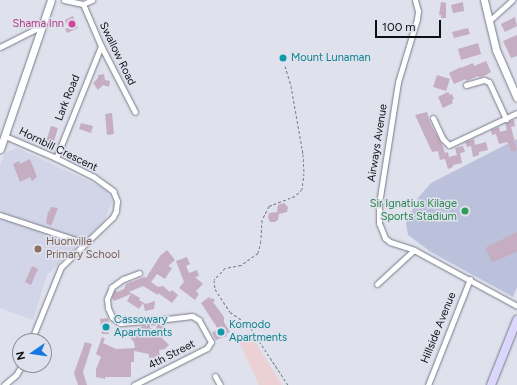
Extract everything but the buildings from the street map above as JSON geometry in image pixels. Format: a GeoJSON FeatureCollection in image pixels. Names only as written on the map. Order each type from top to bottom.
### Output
{"type":"FeatureCollection","features":[{"type":"Feature","properties":{"kind":"main road"},"geometry":{"type":"LineString","coordinates":[[491,385],[517,320]]}},
{"type":"Feature","properties":{"kind":"street"},"geometry":{"type":"LineString","coordinates":[[0,150],[3,135],[40,27],[51,0]]}},
{"type":"Feature","properties":{"kind":"street"},"geometry":{"type":"LineString","coordinates":[[64,0],[83,4],[92,0]]}},
{"type":"Feature","properties":{"kind":"street","name":"Airways Avenue"},"geometry":{"type":"LineString","coordinates":[[415,0],[418,11],[398,82],[378,215],[379,223],[385,238],[396,245],[414,250],[470,279],[517,306]]}},
{"type":"Feature","properties":{"kind":"street"},"geometry":{"type":"LineString","coordinates":[[484,0],[496,50],[517,98]]}},
{"type":"Feature","properties":{"kind":"street"},"geometry":{"type":"LineString","coordinates":[[489,21],[512,0]]}},
{"type":"Feature","properties":{"kind":"street","name":"Swallow Road"},"geometry":{"type":"LineString","coordinates":[[83,4],[135,112]]}},
{"type":"Feature","properties":{"kind":"street"},"geometry":{"type":"LineString","coordinates":[[0,46],[40,27]]}},
{"type":"Feature","properties":{"kind":"street","name":"Lark Road"},"geometry":{"type":"LineString","coordinates":[[56,158],[102,46]]}},
{"type":"Feature","properties":{"kind":"street"},"geometry":{"type":"LineString","coordinates":[[466,85],[484,80],[489,82],[506,118]]}},
{"type":"Feature","properties":{"kind":"street"},"geometry":{"type":"LineString","coordinates":[[433,118],[443,139],[449,145],[517,113]]}},
{"type":"Feature","properties":{"kind":"street","name":"Hornbill Crescent"},"geometry":{"type":"LineString","coordinates":[[3,135],[56,158],[94,177],[113,191],[115,196],[116,211],[113,217],[61,267],[34,333]]}},
{"type":"Feature","properties":{"kind":"street"},"geometry":{"type":"LineString","coordinates":[[0,215],[85,243]]}},
{"type":"Feature","properties":{"kind":"street"},"geometry":{"type":"LineString","coordinates":[[377,284],[414,250]]}},
{"type":"Feature","properties":{"kind":"street","name":"4th Street"},"geometry":{"type":"LineString","coordinates":[[134,385],[207,348],[211,342],[199,320],[192,316],[120,323],[112,317],[108,308],[107,299],[112,287],[123,279],[139,273]]}},
{"type":"Feature","properties":{"kind":"street","name":"Hillside Avenue"},"geometry":{"type":"LineString","coordinates":[[428,385],[470,279]]}},
{"type":"Feature","properties":{"kind":"street"},"geometry":{"type":"LineString","coordinates":[[4,385],[17,373]]}},
{"type":"Feature","properties":{"kind":"street"},"geometry":{"type":"LineString","coordinates":[[215,376],[220,385]]}},
{"type":"Feature","properties":{"kind":"path"},"geometry":{"type":"LineString","coordinates":[[284,66],[291,86],[303,154],[304,173],[302,189],[295,196],[269,206],[262,220],[261,241],[258,253],[241,265],[225,268],[214,280],[215,289],[230,312],[248,324],[288,385]]}},
{"type":"Feature","properties":{"kind":"shaded area","name":"Sir Ignatius Kilage Sports Stadium"},"geometry":{"type":"Polygon","coordinates":[[[517,139],[517,287],[513,297],[431,252],[408,235],[406,223],[418,198],[431,183],[517,139]]]}},
{"type":"Feature","properties":{"kind":"shaded area","name":"Huonville Primary School"},"geometry":{"type":"Polygon","coordinates":[[[17,148],[106,189],[112,201],[104,222],[47,275],[33,320],[0,308],[0,166],[5,153],[17,148]]]}},
{"type":"Feature","properties":{"kind":"shaded area"},"geometry":{"type":"Polygon","coordinates":[[[249,332],[282,385],[259,385],[238,339],[249,332]]]}},
{"type":"Feature","properties":{"kind":"place","name":"Shama Inn"},"geometry":{"type":"Point","coordinates":[72,24]}},
{"type":"Feature","properties":{"kind":"place","name":"Mount Lunaman"},"geometry":{"type":"Point","coordinates":[283,58]}},
{"type":"Feature","properties":{"kind":"place","name":"Sir Ignatius Kilage Sports Stadium"},"geometry":{"type":"Point","coordinates":[465,211]}},
{"type":"Feature","properties":{"kind":"place","name":"Huonville Primary School"},"geometry":{"type":"Point","coordinates":[38,249]}},
{"type":"Feature","properties":{"kind":"place","name":"Cassowary Apartments"},"geometry":{"type":"Point","coordinates":[106,327]}},
{"type":"Feature","properties":{"kind":"place","name":"Komodo Apartments"},"geometry":{"type":"Point","coordinates":[221,332]}}]}
